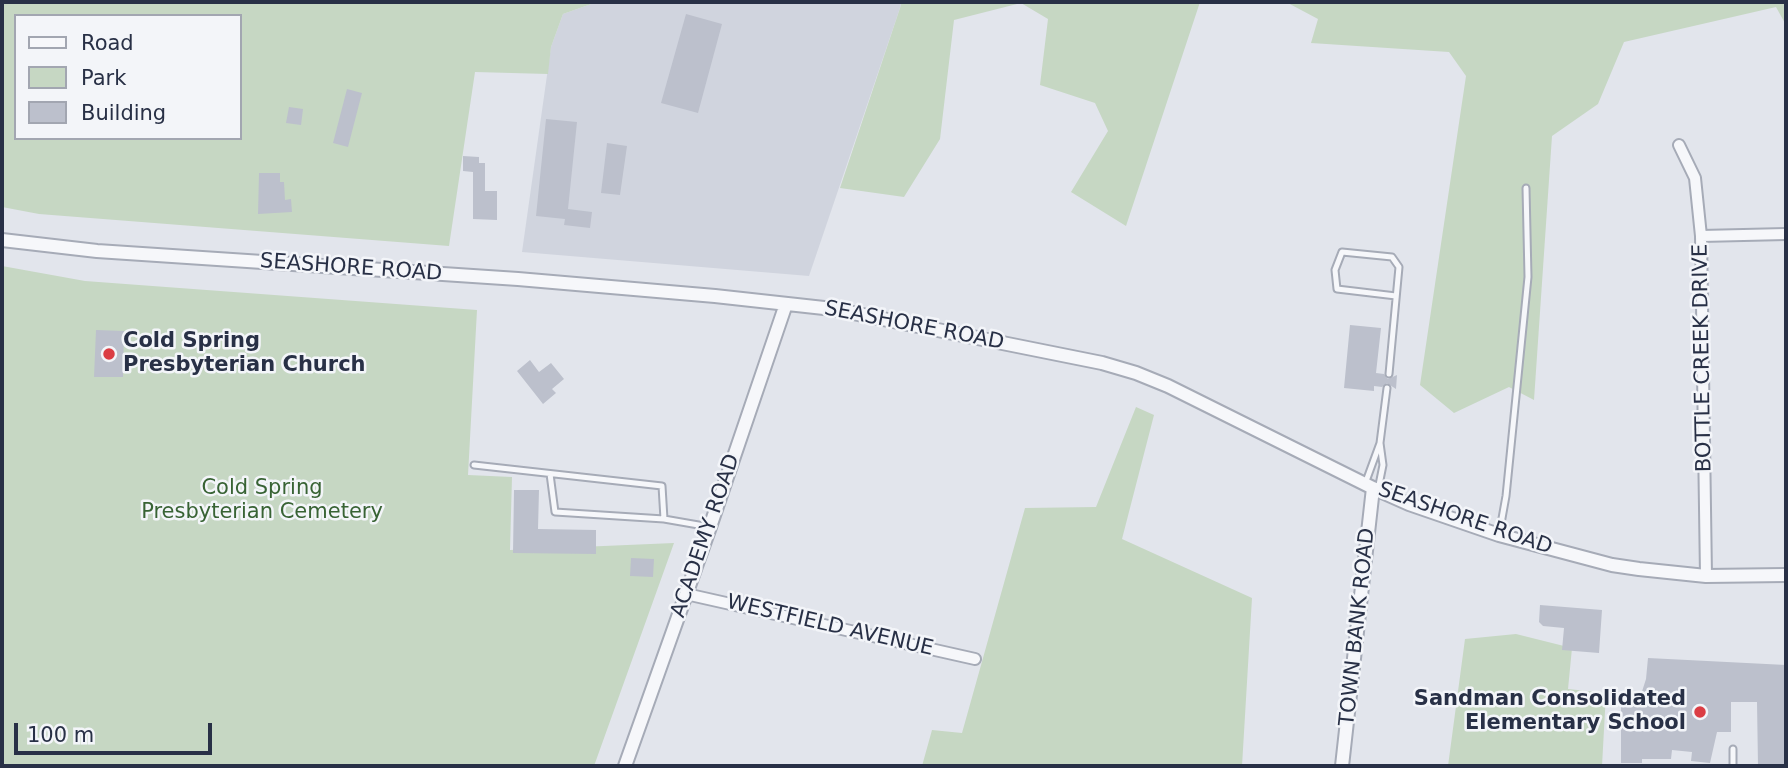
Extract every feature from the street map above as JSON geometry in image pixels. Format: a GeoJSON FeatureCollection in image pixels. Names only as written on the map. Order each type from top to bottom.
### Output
{"type":"FeatureCollection","features":[{"type":"Feature","properties":{"kind":"street","name":"BOTTLE CREEK DRIVE"},"geometry":{"type":"LineString","coordinates":[[1679,145],[1695,178],[1701,236],[1706,576]]}},
{"type":"Feature","properties":{"kind":"street"},"geometry":{"type":"LineString","coordinates":[[1701,236],[1786,234]]}},
{"type":"Feature","properties":{"kind":"street","name":"SEASHORE ROAD"},"geometry":{"type":"LineString","coordinates":[[2,240],[97,251],[518,279],[833,309],[1102,363],[1136,373],[1168,386],[1409,504],[1499,535],[1612,565],[1674,574],[1786,575]]}},
{"type":"Feature","properties":{"kind":"street","name":"ACADEMY ROAD"},"geometry":{"type":"LineString","coordinates":[[625,766],[786,304]]}},
{"type":"Feature","properties":{"kind":"street","name":"TOWN BANK ROAD"},"geometry":{"type":"LineString","coordinates":[[1342,766],[1372,487]]}},
{"type":"Feature","properties":{"kind":"street","name":"WESTFIELD AVENUE"},"geometry":{"type":"LineString","coordinates":[[686,594],[975,659]]}},
{"type":"Feature","properties":{"kind":"lane"},"geometry":{"type":"LineString","coordinates":[[1499,535],[1506,496],[1528,277],[1526,188]]}},
{"type":"Feature","properties":{"kind":"lane"},"geometry":{"type":"LineString","coordinates":[[1389,374],[1399,267],[1392,257],[1342,252],[1335,270],[1337,289],[1396,296]]}},
{"type":"Feature","properties":{"kind":"lane"},"geometry":{"type":"LineString","coordinates":[[1372,487],[1387,388]]}},
{"type":"Feature","properties":{"kind":"lane"},"geometry":{"type":"LineString","coordinates":[[1372,487],[1383,465],[1380,443]]}},
{"type":"Feature","properties":{"kind":"lane"},"geometry":{"type":"LineString","coordinates":[[474,465],[662,486],[664,519]]}},
{"type":"Feature","properties":{"kind":"lane"},"geometry":{"type":"LineString","coordinates":[[550,474],[555,512],[664,519],[710,527]]}},
{"type":"Feature","properties":{"kind":"lane"},"geometry":{"type":"LineString","coordinates":[[1732,766],[1733,749]]}},
{"type":"Feature","properties":{"kind":"shaded area"},"geometry":{"type":"Polygon","coordinates":[[[597,2],[900,2],[809,276],[522,252],[551,47],[563,14],[597,2]]]}},
{"type":"Feature","properties":{"kind":"green space"},"geometry":{"type":"Polygon","coordinates":[[[2,2],[597,2],[563,14],[551,47],[548,74],[475,72],[449,246],[39,214],[2,207],[2,2]]]}},
{"type":"Feature","properties":{"kind":"green space"},"geometry":{"type":"Polygon","coordinates":[[[900,2],[1200,2],[1126,226],[1071,192],[1108,131],[1095,103],[1040,85],[1048,19],[1021,3],[954,20],[940,139],[904,197],[840,188],[900,2]]]}},
{"type":"Feature","properties":{"kind":"green space"},"geometry":{"type":"Polygon","coordinates":[[[1286,2],[1786,2],[1786,25],[1776,7],[1624,42],[1598,104],[1552,136],[1534,400],[1509,387],[1454,413],[1420,385],[1466,76],[1449,52],[1311,43],[1318,19],[1286,2]]]}},
{"type":"Feature","properties":{"kind":"green space","name":"Cold Spring Presbyterian Cemetery"},"geometry":{"type":"Polygon","coordinates":[[[2,266],[85,281],[477,310],[468,475],[512,477],[510,550],[674,543],[594,766],[2,766],[2,266]]]}},
{"type":"Feature","properties":{"kind":"green space"},"geometry":{"type":"Polygon","coordinates":[[[1136,407],[1154,415],[1122,539],[1252,598],[1242,766],[922,766],[932,730],[962,733],[1025,508],[1096,507],[1136,407]]]}},
{"type":"Feature","properties":{"kind":"green space"},"geometry":{"type":"Polygon","coordinates":[[[1516,634],[1572,648],[1568,689],[1606,693],[1602,766],[1448,766],[1465,639],[1516,634]]]}},
{"type":"Feature","properties":{"kind":"building"},"geometry":{"type":"Polygon","coordinates":[[[686,14],[722,24],[698,113],[661,103],[686,14]]]}},
{"type":"Feature","properties":{"kind":"building"},"geometry":{"type":"Polygon","coordinates":[[[347,89],[362,93],[348,147],[333,143],[347,89]]]}},
{"type":"Feature","properties":{"kind":"building"},"geometry":{"type":"Polygon","coordinates":[[[289,107],[303,109],[301,125],[286,123],[289,107]]]}},
{"type":"Feature","properties":{"kind":"building"},"geometry":{"type":"Polygon","coordinates":[[[546,119],[577,122],[568,209],[592,212],[590,228],[564,225],[565,219],[536,216],[546,119]]]}},
{"type":"Feature","properties":{"kind":"building"},"geometry":{"type":"Polygon","coordinates":[[[607,143],[627,146],[620,195],[601,193],[607,143]]]}},
{"type":"Feature","properties":{"kind":"building"},"geometry":{"type":"Polygon","coordinates":[[[463,156],[479,157],[479,163],[485,163],[485,191],[497,191],[497,220],[473,219],[473,172],[463,171],[463,156]]]}},
{"type":"Feature","properties":{"kind":"building"},"geometry":{"type":"Polygon","coordinates":[[[259,173],[280,173],[280,182],[284,182],[285,200],[291,199],[292,212],[258,214],[259,173]]]}},
{"type":"Feature","properties":{"kind":"building"},"geometry":{"type":"Polygon","coordinates":[[[1350,325],[1381,328],[1376,373],[1384,374],[1388,379],[1397,375],[1396,389],[1387,383],[1382,387],[1374,386],[1374,391],[1344,388],[1350,325]]]}},
{"type":"Feature","properties":{"kind":"building","name":"Cold Spring Presbyterian Church"},"geometry":{"type":"Polygon","coordinates":[[[96,330],[124,331],[123,377],[94,377],[96,330]]]}},
{"type":"Feature","properties":{"kind":"building"},"geometry":{"type":"Polygon","coordinates":[[[530,360],[539,372],[551,363],[564,379],[552,389],[556,393],[543,404],[517,371],[530,360]]]}},
{"type":"Feature","properties":{"kind":"building"},"geometry":{"type":"Polygon","coordinates":[[[514,490],[539,490],[538,529],[596,530],[596,554],[513,553],[514,490]]]}},
{"type":"Feature","properties":{"kind":"building"},"geometry":{"type":"Polygon","coordinates":[[[631,558],[654,559],[653,577],[630,576],[631,558]]]}},
{"type":"Feature","properties":{"kind":"building"},"geometry":{"type":"Polygon","coordinates":[[[1540,605],[1602,610],[1599,653],[1562,650],[1564,628],[1543,626],[1539,622],[1540,605]]]}},
{"type":"Feature","properties":{"kind":"building"},"geometry":{"type":"Polygon","coordinates":[[[1648,658],[1786,665],[1786,766],[1758,766],[1757,702],[1731,702],[1731,732],[1717,732],[1710,763],[1691,761],[1692,752],[1672,750],[1671,759],[1642,759],[1642,763],[1621,763],[1621,705],[1638,704],[1646,679],[1648,658]]]}},
{"type":"Feature","properties":{"kind":"place","name":"Cold Spring Presbyterian Church"},"geometry":{"type":"Point","coordinates":[109,354]}},
{"type":"Feature","properties":{"kind":"place","name":"Sandman Consolidated Elementary School"},"geometry":{"type":"Point","coordinates":[1700,712]}}]}
